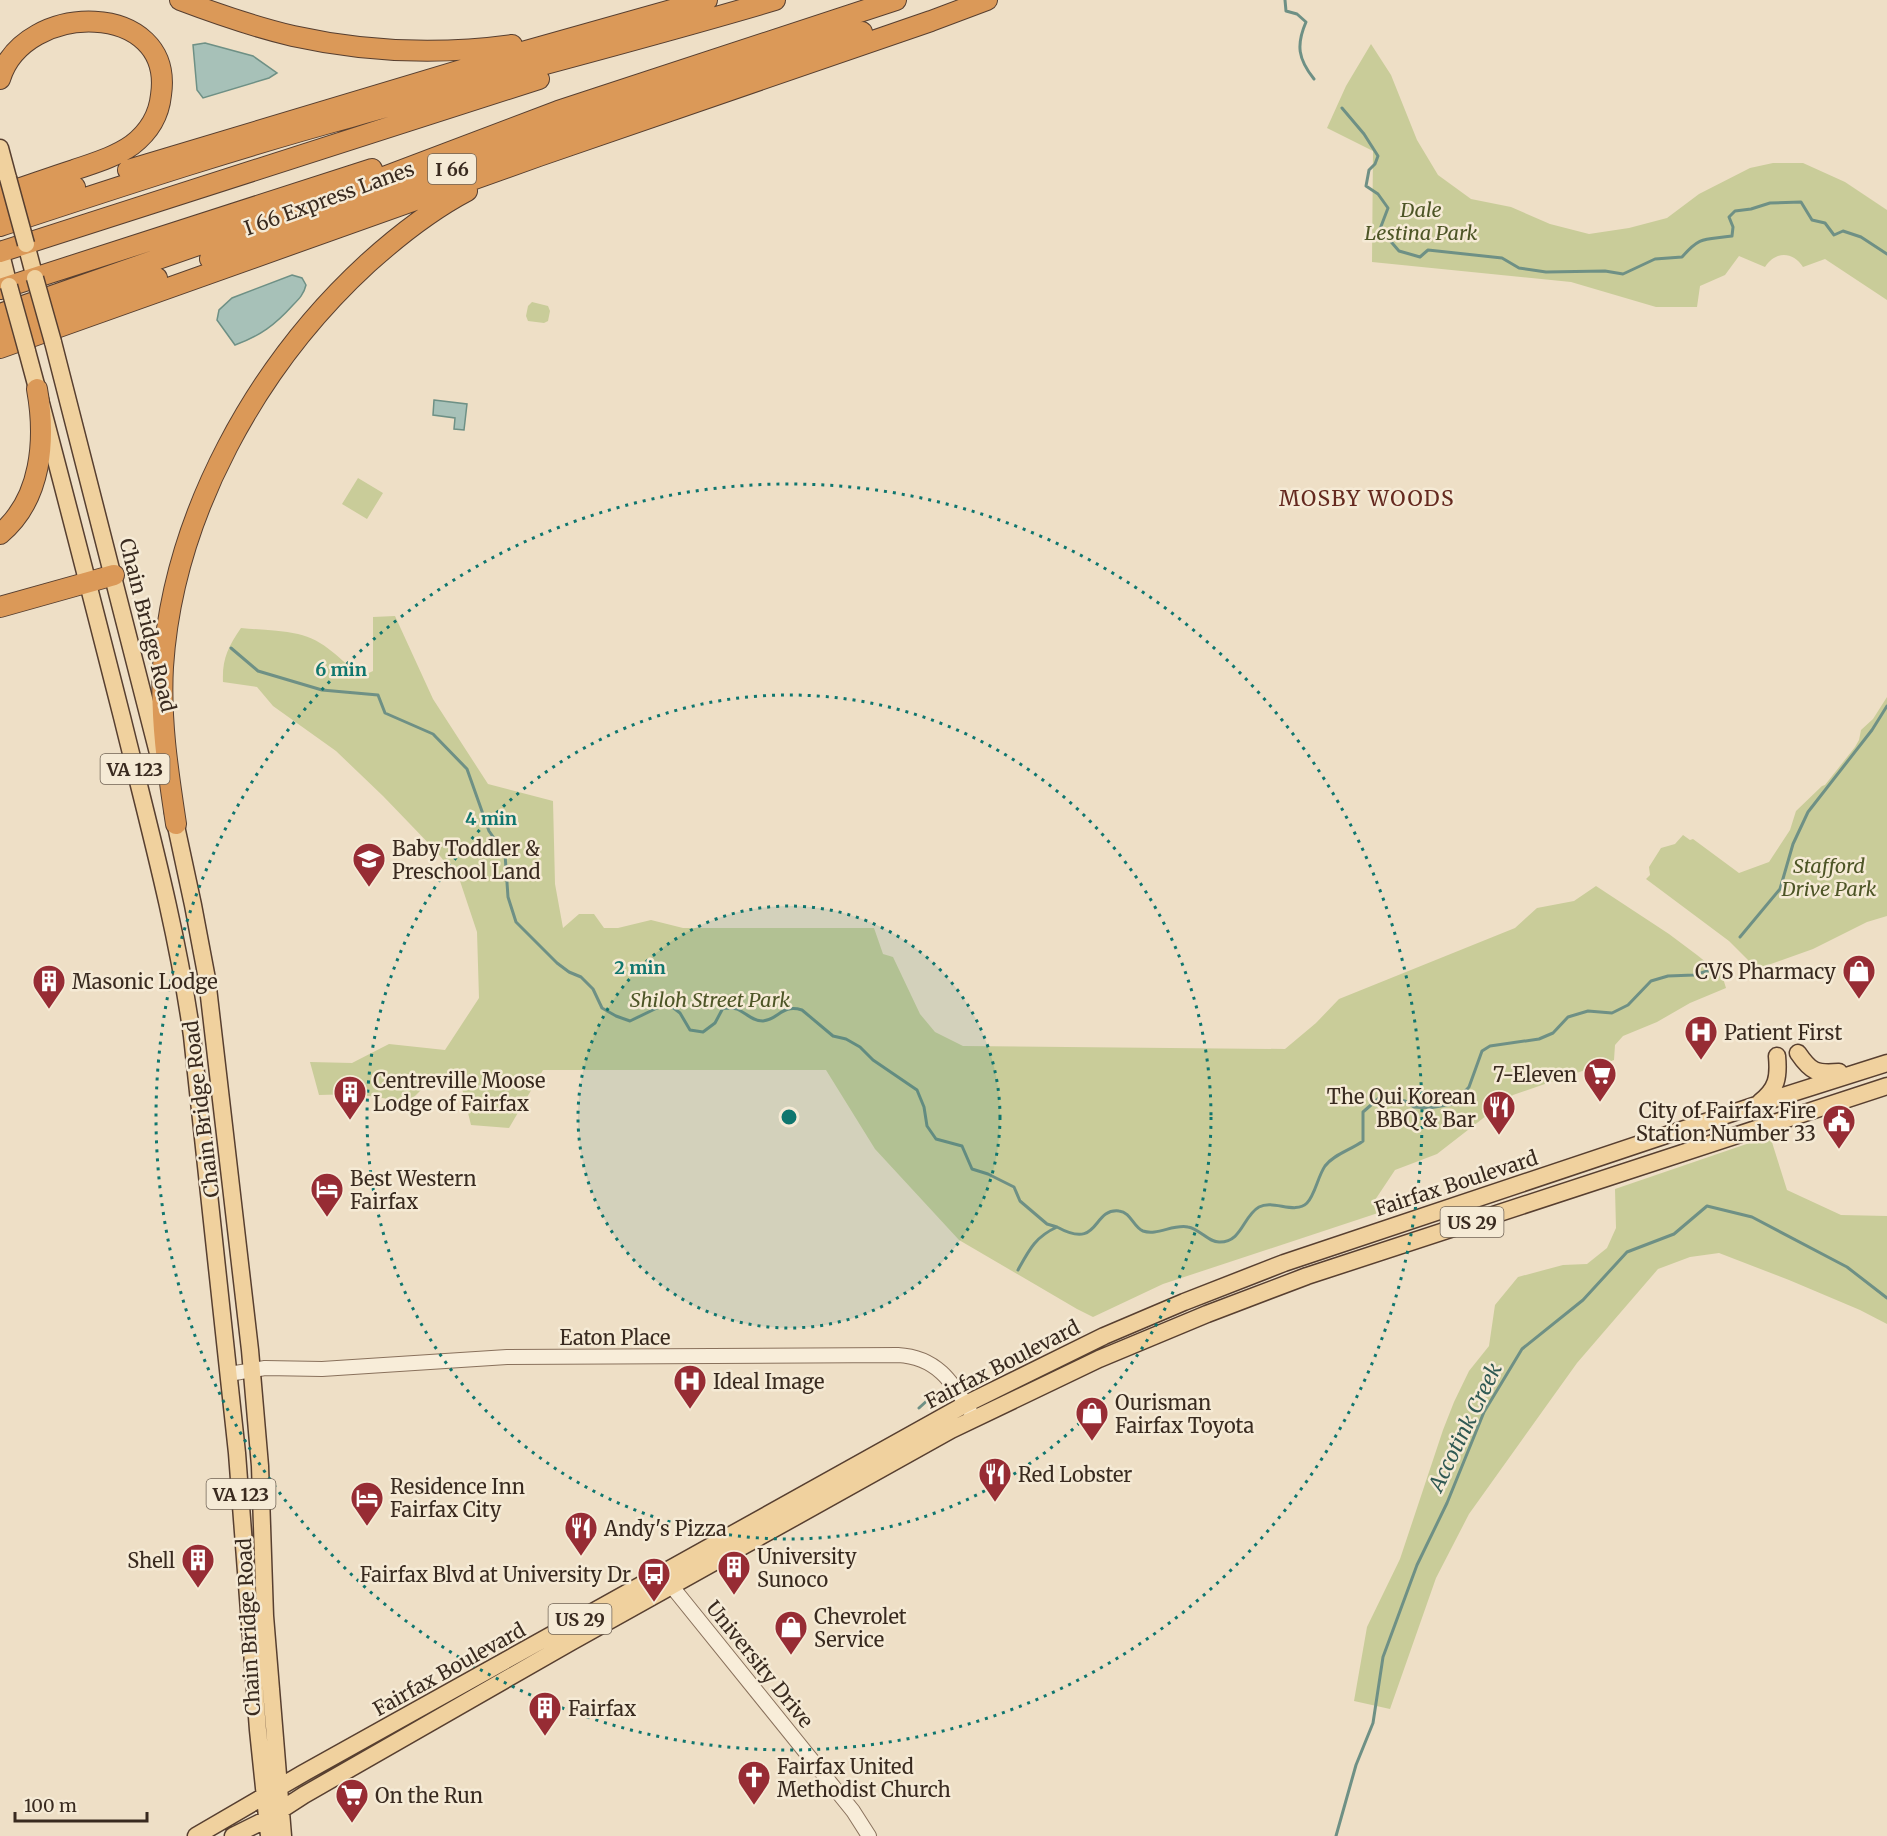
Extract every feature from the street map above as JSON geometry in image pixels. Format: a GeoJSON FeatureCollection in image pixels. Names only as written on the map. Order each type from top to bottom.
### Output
{"type":"FeatureCollection","features":[{"type":"Feature","properties":{"kind":"highway"},"geometry":{"type":"LineString","coordinates":[[180,0],[292,36],[398,50],[472,50],[512,45],[574,28],[629,22]]}},
{"type":"Feature","properties":{"kind":"highway"},"geometry":{"type":"LineString","coordinates":[[0,211],[194,149],[706,0]]}},
{"type":"Feature","properties":{"kind":"highway"},"geometry":{"type":"LineString","coordinates":[[0,226],[126,184],[348,117],[677,29],[775,0]]}},
{"type":"Feature","properties":{"kind":"highway","name":"I 66 Express Lanes"},"geometry":{"type":"LineString","coordinates":[[0,314],[270,220],[558,111],[896,0]]}},
{"type":"Feature","properties":{"kind":"highway","name":"I 66"},"geometry":{"type":"LineString","coordinates":[[0,332],[168,274],[650,99],[968,0]]}},
{"type":"Feature","properties":{"kind":"highway"},"geometry":{"type":"LineString","coordinates":[[0,348],[539,156],[987,0]]}},
{"type":"Feature","properties":{"kind":"highway"},"geometry":{"type":"LineString","coordinates":[[4,186],[98,162],[122,152],[142,136],[154,118],[161,98],[162,79],[154,48],[145,33],[126,16],[112,8],[97,4]]}},
{"type":"Feature","properties":{"kind":"highway"},"geometry":{"type":"LineString","coordinates":[[0,79],[14,40],[21,30],[37,16]]}},
{"type":"Feature","properties":{"kind":"highway"},"geometry":{"type":"LineString","coordinates":[[0,251],[613,55],[677,29]]}},
{"type":"Feature","properties":{"kind":"highway"},"geometry":{"type":"LineString","coordinates":[[4,287],[558,111]]}},
{"type":"Feature","properties":{"kind":"highway"},"geometry":{"type":"LineString","coordinates":[[176,824],[162,711],[163,664],[168,624],[177,580],[190,536],[214,473],[237,429],[283,357],[305,328],[334,296],[386,247],[454,198],[539,156]]}},
{"type":"Feature","properties":{"kind":"highway"},"geometry":{"type":"LineString","coordinates":[[0,534],[10,526],[25,505],[36,476],[41,434],[41,412],[37,388]]}},
{"type":"Feature","properties":{"kind":"highway"},"geometry":{"type":"LineString","coordinates":[[0,607],[114,575]]}},
{"type":"Feature","properties":{"kind":"main road","name":"Chain Bridge Road"},"geometry":{"type":"LineString","coordinates":[[0,148],[4,186],[34,241],[53,342],[176,824],[207,979],[252,1369],[261,1471],[272,1793],[274,1815],[283,1836]]}},
{"type":"Feature","properties":{"kind":"main road","name":"Chain Bridge Road"},"geometry":{"type":"LineString","coordinates":[[0,251],[4,287],[27,351],[37,388],[155,847],[183,980],[192,1036],[238,1463],[258,1730],[272,1793]]}},
{"type":"Feature","properties":{"kind":"main road"},"geometry":{"type":"LineString","coordinates":[[1798,1053],[1807,1067],[1820,1073],[1870,1069]]}},
{"type":"Feature","properties":{"kind":"main road"},"geometry":{"type":"LineString","coordinates":[[1752,1107],[1769,1095],[1775,1084],[1778,1070],[1777,1056]]}},
{"type":"Feature","properties":{"kind":"main road","name":"Fairfax Boulevard"},"geometry":{"type":"LineString","coordinates":[[196,1836],[302,1774],[667,1580],[1104,1336],[1259,1272],[1887,1063]]}},
{"type":"Feature","properties":{"kind":"main road","name":"Fairfax Boulevard"},"geometry":{"type":"LineString","coordinates":[[970,1411],[1275,1287],[1887,1086]]}},
{"type":"Feature","properties":{"kind":"main road"},"geometry":{"type":"LineString","coordinates":[[249,1615],[256,1605],[257,1597],[254,1496],[261,1471]]}},
{"type":"Feature","properties":{"kind":"main road","name":"Fairfax Boulevard"},"geometry":{"type":"LineString","coordinates":[[233,1836],[274,1815],[667,1580]]}},
{"type":"Feature","properties":{"kind":"main road","name":"Chain Bridge Road"},"geometry":{"type":"LineString","coordinates":[[269,1836],[274,1815]]}},
{"type":"Feature","properties":{"kind":"street","name":"Eaton Place"},"geometry":{"type":"LineString","coordinates":[[229,1374],[252,1369],[296,1367],[322,1369],[521,1357],[905,1355],[922,1360],[938,1370],[953,1384],[970,1411]]}},
{"type":"Feature","properties":{"kind":"street","name":"University Drive"},"geometry":{"type":"LineString","coordinates":[[667,1580],[853,1811],[869,1836]]}},
{"type":"Feature","properties":{"kind":"green space","name":"Dale Lestina Park"},"geometry":{"type":"Polygon","coordinates":[[[1371,44],[1391,75],[1417,140],[1438,175],[1471,199],[1511,207],[1550,224],[1589,234],[1629,228],[1667,218],[1699,194],[1750,168],[1773,163],[1803,163],[1845,182],[1887,210],[1887,300],[1825,259],[1803,267],[1794,258],[1784,255],[1774,258],[1765,267],[1739,256],[1725,275],[1700,286],[1697,307],[1656,307],[1571,282],[1372,262],[1373,151],[1327,128],[1346,86],[1371,44]]]}},
{"type":"Feature","properties":{"kind":"green space"},"geometry":{"type":"Polygon","coordinates":[[[532,302],[548,306],[550,311],[548,321],[544,323],[528,321],[526,316],[528,306],[532,302]]]}},
{"type":"Feature","properties":{"kind":"green space"},"geometry":{"type":"Polygon","coordinates":[[[358,478],[383,493],[367,519],[342,504],[358,478]]]}},
{"type":"Feature","properties":{"kind":"green space","name":"Shiloh Street Park"},"geometry":{"type":"Polygon","coordinates":[[[395,616],[433,699],[488,784],[553,801],[555,884],[563,928],[579,914],[594,914],[604,928],[618,928],[651,920],[683,928],[874,928],[883,954],[893,957],[920,1014],[935,1032],[963,1046],[1285,1049],[1316,1023],[1339,999],[1515,928],[1537,908],[1574,901],[1596,886],[1697,955],[1722,975],[1726,988],[1623,1036],[1615,1045],[1614,1060],[1513,1095],[1437,1154],[1395,1170],[1375,1200],[1378,1213],[1163,1284],[1093,1317],[959,1240],[875,1149],[826,1070],[543,1070],[509,1128],[471,1125],[459,1076],[430,1081],[409,1102],[355,1094],[319,1095],[310,1062],[352,1063],[389,1044],[445,1050],[479,998],[477,932],[460,881],[436,851],[336,751],[273,706],[257,687],[223,682],[225,660],[229,647],[241,628],[284,632],[298,634],[316,641],[332,651],[360,677],[373,671],[373,617],[395,616]]]}},
{"type":"Feature","properties":{"kind":"green space","name":"Stafford Drive Park"},"geometry":{"type":"Polygon","coordinates":[[[1887,697],[1887,916],[1867,922],[1813,949],[1757,969],[1729,941],[1646,879],[1650,875],[1649,867],[1661,848],[1675,844],[1683,835],[1690,840],[1693,839],[1739,873],[1769,862],[1790,830],[1796,811],[1825,785],[1855,747],[1861,730],[1873,719],[1887,697]]]}},
{"type":"Feature","properties":{"kind":"green space"},"geometry":{"type":"Polygon","coordinates":[[[1770,1136],[1787,1190],[1841,1215],[1887,1216],[1887,1324],[1860,1310],[1719,1253],[1690,1257],[1658,1269],[1577,1363],[1469,1514],[1436,1578],[1390,1709],[1354,1701],[1367,1627],[1400,1559],[1454,1402],[1469,1371],[1489,1346],[1495,1305],[1518,1277],[1563,1265],[1587,1264],[1607,1248],[1616,1228],[1615,1189],[1770,1136]]]}},
{"type":"Feature","properties":{"kind":"water"},"geometry":{"type":"Polygon","coordinates":[[[205,43],[253,56],[277,73],[269,78],[203,98],[197,90],[193,45],[205,43]]]}},
{"type":"Feature","properties":{"kind":"water"},"geometry":{"type":"Polygon","coordinates":[[[292,275],[302,278],[306,285],[299,298],[267,329],[235,345],[217,320],[219,310],[232,298],[292,275]]]}},
{"type":"Feature","properties":{"kind":"water"},"geometry":{"type":"Polygon","coordinates":[[[434,400],[467,404],[464,430],[454,429],[455,418],[433,415],[434,400]]]}},
{"type":"Feature","properties":{"kind":"waterway"},"geometry":{"type":"LineString","coordinates":[[1285,0],[1286,11],[1297,14],[1306,22],[1300,52],[1314,79]]}},
{"type":"Feature","properties":{"kind":"waterway"},"geometry":{"type":"LineString","coordinates":[[1342,108],[1364,134],[1378,156],[1375,164],[1369,170],[1366,186],[1378,194],[1388,208],[1380,229],[1399,251],[1420,257],[1428,250],[1502,258],[1519,268],[1546,272],[1605,271],[1623,274],[1655,259],[1682,257],[1694,245],[1704,240],[1732,236],[1733,227],[1729,217],[1735,211],[1770,203],[1801,202],[1812,220],[1825,223],[1834,235],[1843,231],[1861,237],[1887,254]]}},
{"type":"Feature","properties":{"kind":"waterway"},"geometry":{"type":"LineString","coordinates":[[231,648],[258,671],[322,690],[378,695],[385,713],[433,734],[467,769],[489,831],[505,854],[508,897],[516,922],[557,963],[581,977],[593,989],[602,1008],[630,1021],[659,1007],[671,1006],[680,1013],[690,1030],[703,1032],[715,1023],[723,1008],[737,1009],[759,1021],[769,1020],[785,1010],[802,1010],[833,1036],[846,1039],[860,1047],[873,1060],[917,1090],[924,1107],[927,1126],[936,1139],[962,1146],[972,1169],[1014,1187],[1020,1201],[1047,1224],[1057,1227]]}},
{"type":"Feature","properties":{"kind":"waterway"},"geometry":{"type":"LineString","coordinates":[[1740,937],[1780,889],[1793,844],[1808,812],[1872,730],[1887,706]]}},
{"type":"Feature","properties":{"kind":"waterway"},"geometry":{"type":"LineString","coordinates":[[1018,1270],[1033,1245],[1049,1231],[1057,1227],[1071,1233],[1089,1232],[1110,1212],[1123,1212],[1143,1231],[1154,1232],[1188,1227],[1216,1242],[1227,1241],[1238,1233],[1249,1216],[1259,1207],[1271,1205],[1296,1208],[1307,1203],[1325,1166],[1338,1155],[1363,1141],[1363,1112],[1379,1098],[1405,1101],[1414,1107],[1429,1108],[1453,1104],[1469,1087],[1482,1051],[1490,1046],[1539,1039],[1553,1033],[1568,1017],[1588,1011],[1612,1013],[1628,1005],[1651,981],[1668,976],[1694,975],[1711,970]]}},
{"type":"Feature","properties":{"kind":"waterway","name":"Accotink Creek"},"geometry":{"type":"LineString","coordinates":[[1336,1836],[1356,1765],[1373,1723],[1383,1657],[1417,1565],[1447,1503],[1484,1412],[1522,1349],[1583,1300],[1627,1252],[1674,1234],[1707,1206],[1752,1217],[1847,1267],[1887,1298]]}},
{"type":"Feature","properties":{"kind":"waterway"},"geometry":{"type":"LineString","coordinates":[[919,1408],[931,1397]]}},
{"type":"Feature","properties":{"kind":"place","name":"Baby Toddler & Preschool Land"},"geometry":{"type":"Point","coordinates":[369,888]}},
{"type":"Feature","properties":{"kind":"place","name":"CVS Pharmacy"},"geometry":{"type":"Point","coordinates":[1859,1000]}},
{"type":"Feature","properties":{"kind":"place","name":"Masonic Lodge"},"geometry":{"type":"Point","coordinates":[49,1010]}},
{"type":"Feature","properties":{"kind":"place","name":"Patient First"},"geometry":{"type":"Point","coordinates":[1701,1061]}},
{"type":"Feature","properties":{"kind":"place","name":"7-Eleven"},"geometry":{"type":"Point","coordinates":[1600,1103]}},
{"type":"Feature","properties":{"kind":"place","name":"Centreville Moose Lodge of Fairfax"},"geometry":{"type":"Point","coordinates":[350,1121]}},
{"type":"Feature","properties":{"kind":"place","name":"The Qui Korean BBQ & Bar"},"geometry":{"type":"Point","coordinates":[1499,1136]}},
{"type":"Feature","properties":{"kind":"place","name":"City of Fairfax Fire Station Number 33"},"geometry":{"type":"Point","coordinates":[1839,1150]}},
{"type":"Feature","properties":{"kind":"place","name":"Best Western Fairfax"},"geometry":{"type":"Point","coordinates":[327,1218]}},
{"type":"Feature","properties":{"kind":"place","name":"Ideal Image"},"geometry":{"type":"Point","coordinates":[690,1410]}},
{"type":"Feature","properties":{"kind":"place","name":"Ourisman Fairfax Toyota"},"geometry":{"type":"Point","coordinates":[1092,1442]}},
{"type":"Feature","properties":{"kind":"place","name":"Red Lobster"},"geometry":{"type":"Point","coordinates":[995,1503]}},
{"type":"Feature","properties":{"kind":"place","name":"Residence Inn Fairfax City"},"geometry":{"type":"Point","coordinates":[367,1527]}},
{"type":"Feature","properties":{"kind":"place","name":"Andy's Pizza"},"geometry":{"type":"Point","coordinates":[581,1557]}},
{"type":"Feature","properties":{"kind":"place","name":"Shell"},"geometry":{"type":"Point","coordinates":[198,1589]}},
{"type":"Feature","properties":{"kind":"place","name":"University Sunoco"},"geometry":{"type":"Point","coordinates":[734,1596]}},
{"type":"Feature","properties":{"kind":"place","name":"Fairfax Blvd at University Dr"},"geometry":{"type":"Point","coordinates":[654,1603]}},
{"type":"Feature","properties":{"kind":"place","name":"Chevrolet Service"},"geometry":{"type":"Point","coordinates":[791,1656]}},
{"type":"Feature","properties":{"kind":"place","name":"Fairfax"},"geometry":{"type":"Point","coordinates":[545,1737]}},
{"type":"Feature","properties":{"kind":"place","name":"Fairfax United Methodist Church"},"geometry":{"type":"Point","coordinates":[754,1806]}},
{"type":"Feature","properties":{"kind":"place","name":"On the Run"},"geometry":{"type":"Point","coordinates":[352,1824]}},
{"type":"Feature","properties":{"kind":"district","name":"MOSBY WOODS"},"geometry":{"type":"Point","coordinates":[1367,498]}}]}
